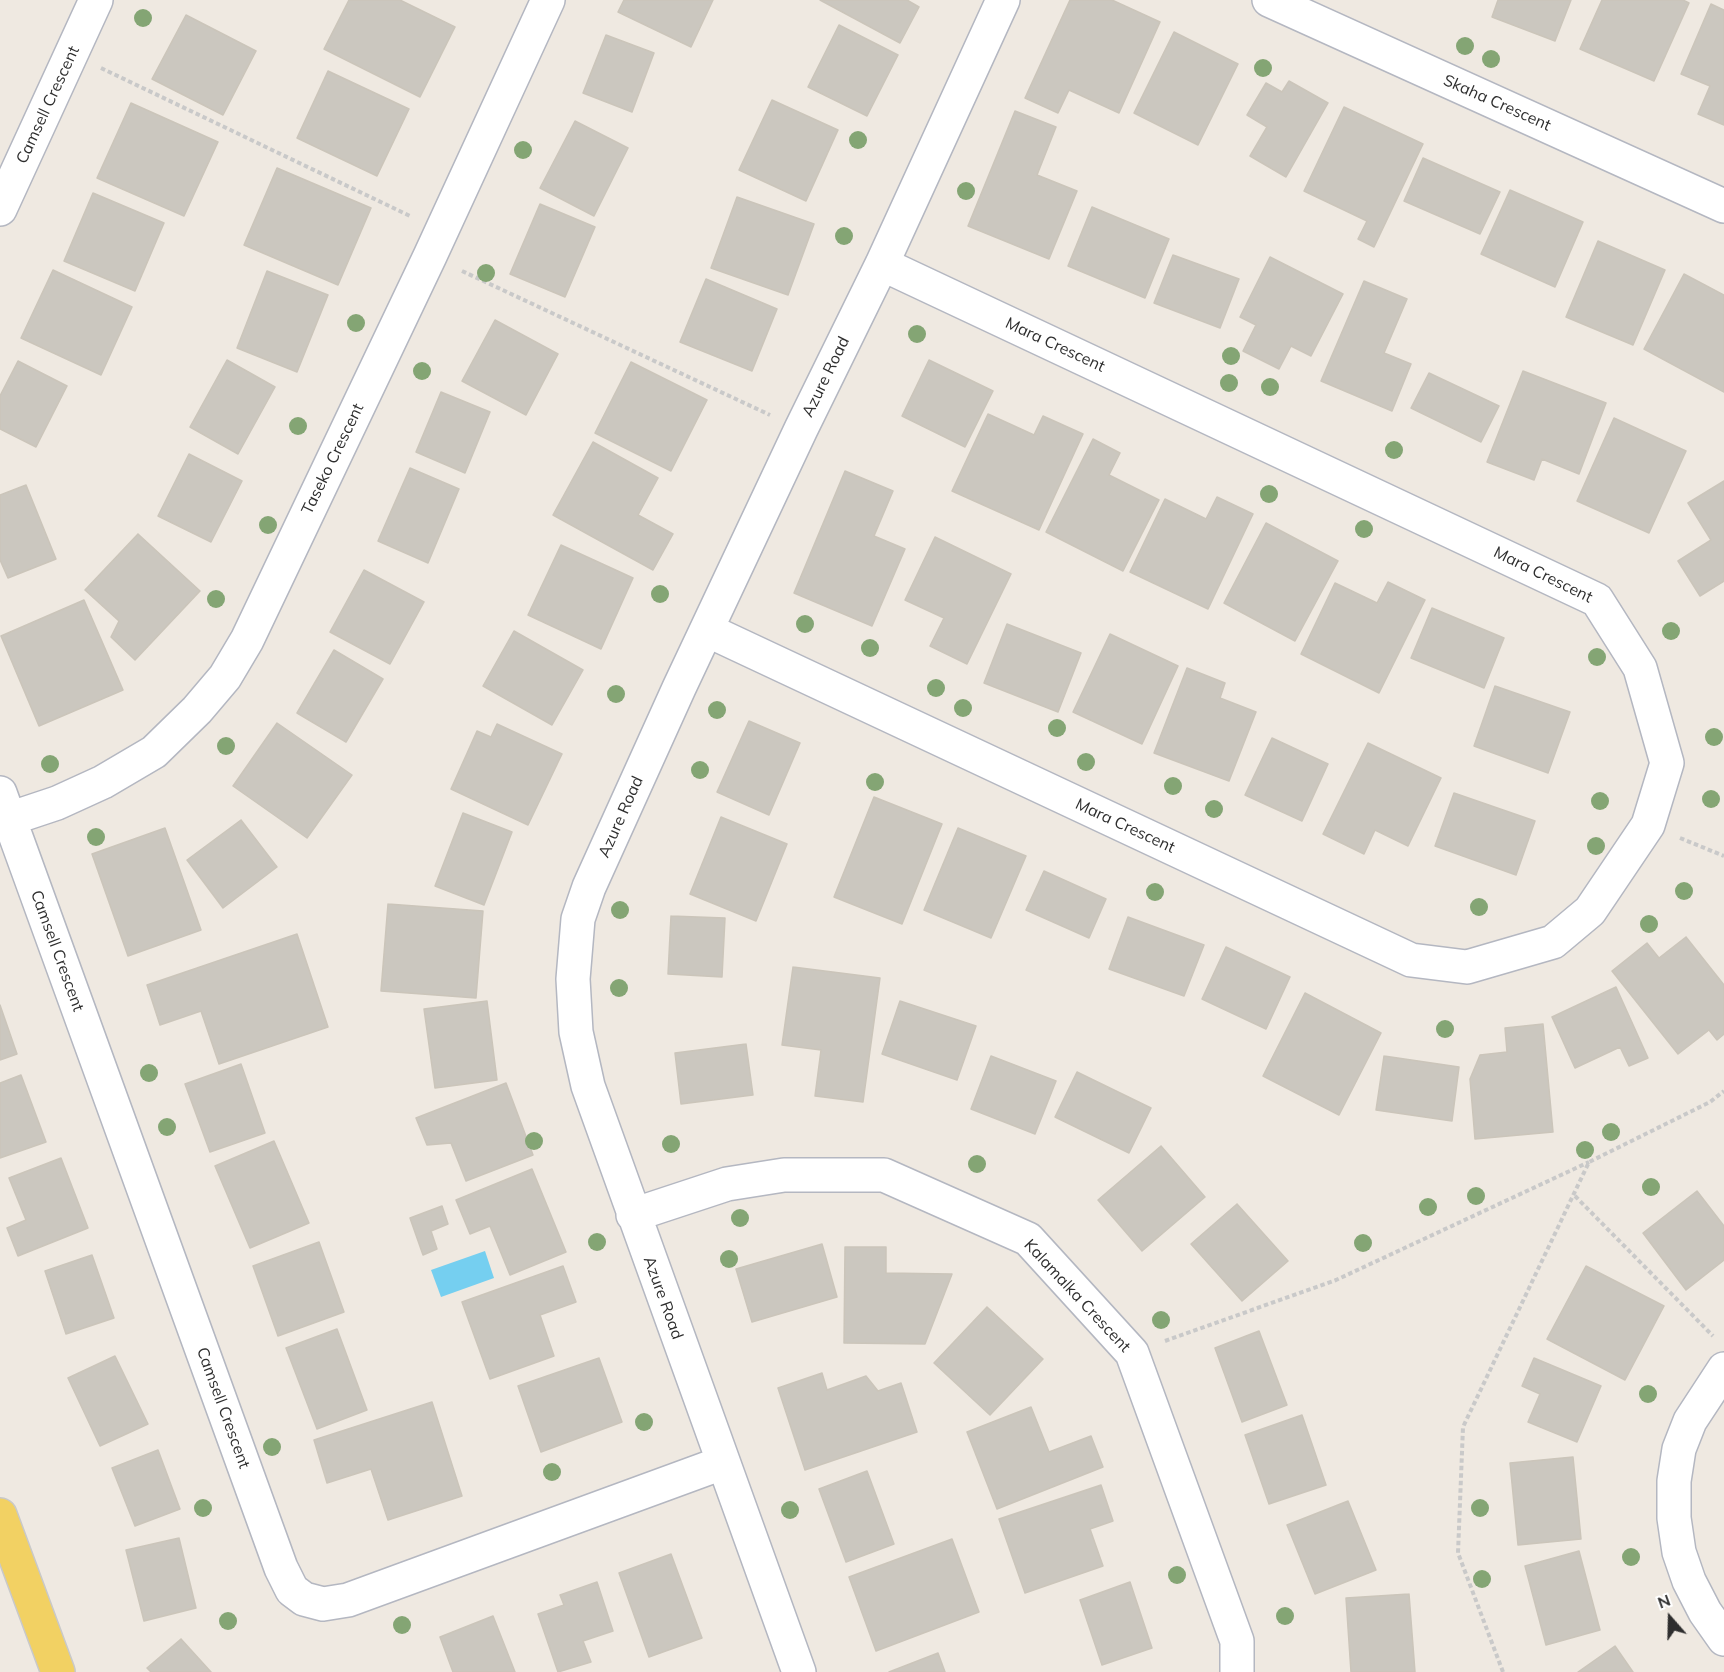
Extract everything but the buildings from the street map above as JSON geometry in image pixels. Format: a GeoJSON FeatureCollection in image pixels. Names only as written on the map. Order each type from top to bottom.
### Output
{"type":"FeatureCollection","features":[{"type":"Feature","properties":{"kind":"main road"},"geometry":{"type":"LineString","coordinates":[[0,1515],[58,1672]]}},
{"type":"Feature","properties":{"kind":"street","name":"Camsell Crescent"},"geometry":{"type":"LineString","coordinates":[[0,209],[96,0]]}},
{"type":"Feature","properties":{"kind":"street","name":"Taseko Crescent"},"geometry":{"type":"LineString","coordinates":[[5,806],[57,803],[103,782],[154,752],[197,710],[225,677],[247,640],[548,0]]}},
{"type":"Feature","properties":{"kind":"street","name":"Azure Road"},"geometry":{"type":"LineString","coordinates":[[799,1672],[588,1086],[576,1032],[573,979],[578,919],[589,887],[801,429],[882,264],[1003,0]]}},
{"type":"Feature","properties":{"kind":"street","name":"Skaha Crescent"},"geometry":{"type":"LineString","coordinates":[[1269,0],[1724,206]]}},
{"type":"Feature","properties":{"kind":"street","name":"Mara Crescent"},"geometry":{"type":"LineString","coordinates":[[708,630],[1411,960],[1467,967],[1553,942],[1590,911],[1648,825],[1667,764],[1640,668],[1597,600],[882,264]]}},
{"type":"Feature","properties":{"kind":"street","name":"Camsell Crescent"},"geometry":{"type":"LineString","coordinates":[[5,806],[281,1568],[292,1590],[304,1599],[323,1604],[348,1600],[722,1463]]}},
{"type":"Feature","properties":{"kind":"street","name":"Kalamalka Crescent"},"geometry":{"type":"LineString","coordinates":[[633,1215],[727,1184],[784,1175],[884,1175],[1028,1239],[1132,1353],[1237,1641],[1238,1672]]}},
{"type":"Feature","properties":{"kind":"street"},"geometry":{"type":"LineString","coordinates":[[1722,1356],[1679,1449],[1674,1481],[1674,1518],[1679,1552],[1689,1581],[1705,1612],[1724,1639]]}},
{"type":"Feature","properties":{"kind":"path"},"geometry":{"type":"LineString","coordinates":[[71,54],[435,244],[801,429]]}},
{"type":"Feature","properties":{"kind":"path"},"geometry":{"type":"LineString","coordinates":[[1648,825],[1724,856]]}},
{"type":"Feature","properties":{"kind":"path"},"geometry":{"type":"LineString","coordinates":[[1132,1353],[1336,1280],[1589,1162],[1710,1102],[1724,1092]]}},
{"type":"Feature","properties":{"kind":"path"},"geometry":{"type":"LineString","coordinates":[[1503,1672],[1458,1553],[1463,1427],[1575,1196],[1589,1162]]}},
{"type":"Feature","properties":{"kind":"path"},"geometry":{"type":"LineString","coordinates":[[1575,1196],[1722,1356]]}},
{"type":"Feature","properties":{"kind":"water"},"geometry":{"type":"Polygon","coordinates":[[[485,1251],[494,1278],[441,1297],[431,1270],[485,1251]]]}}]}
